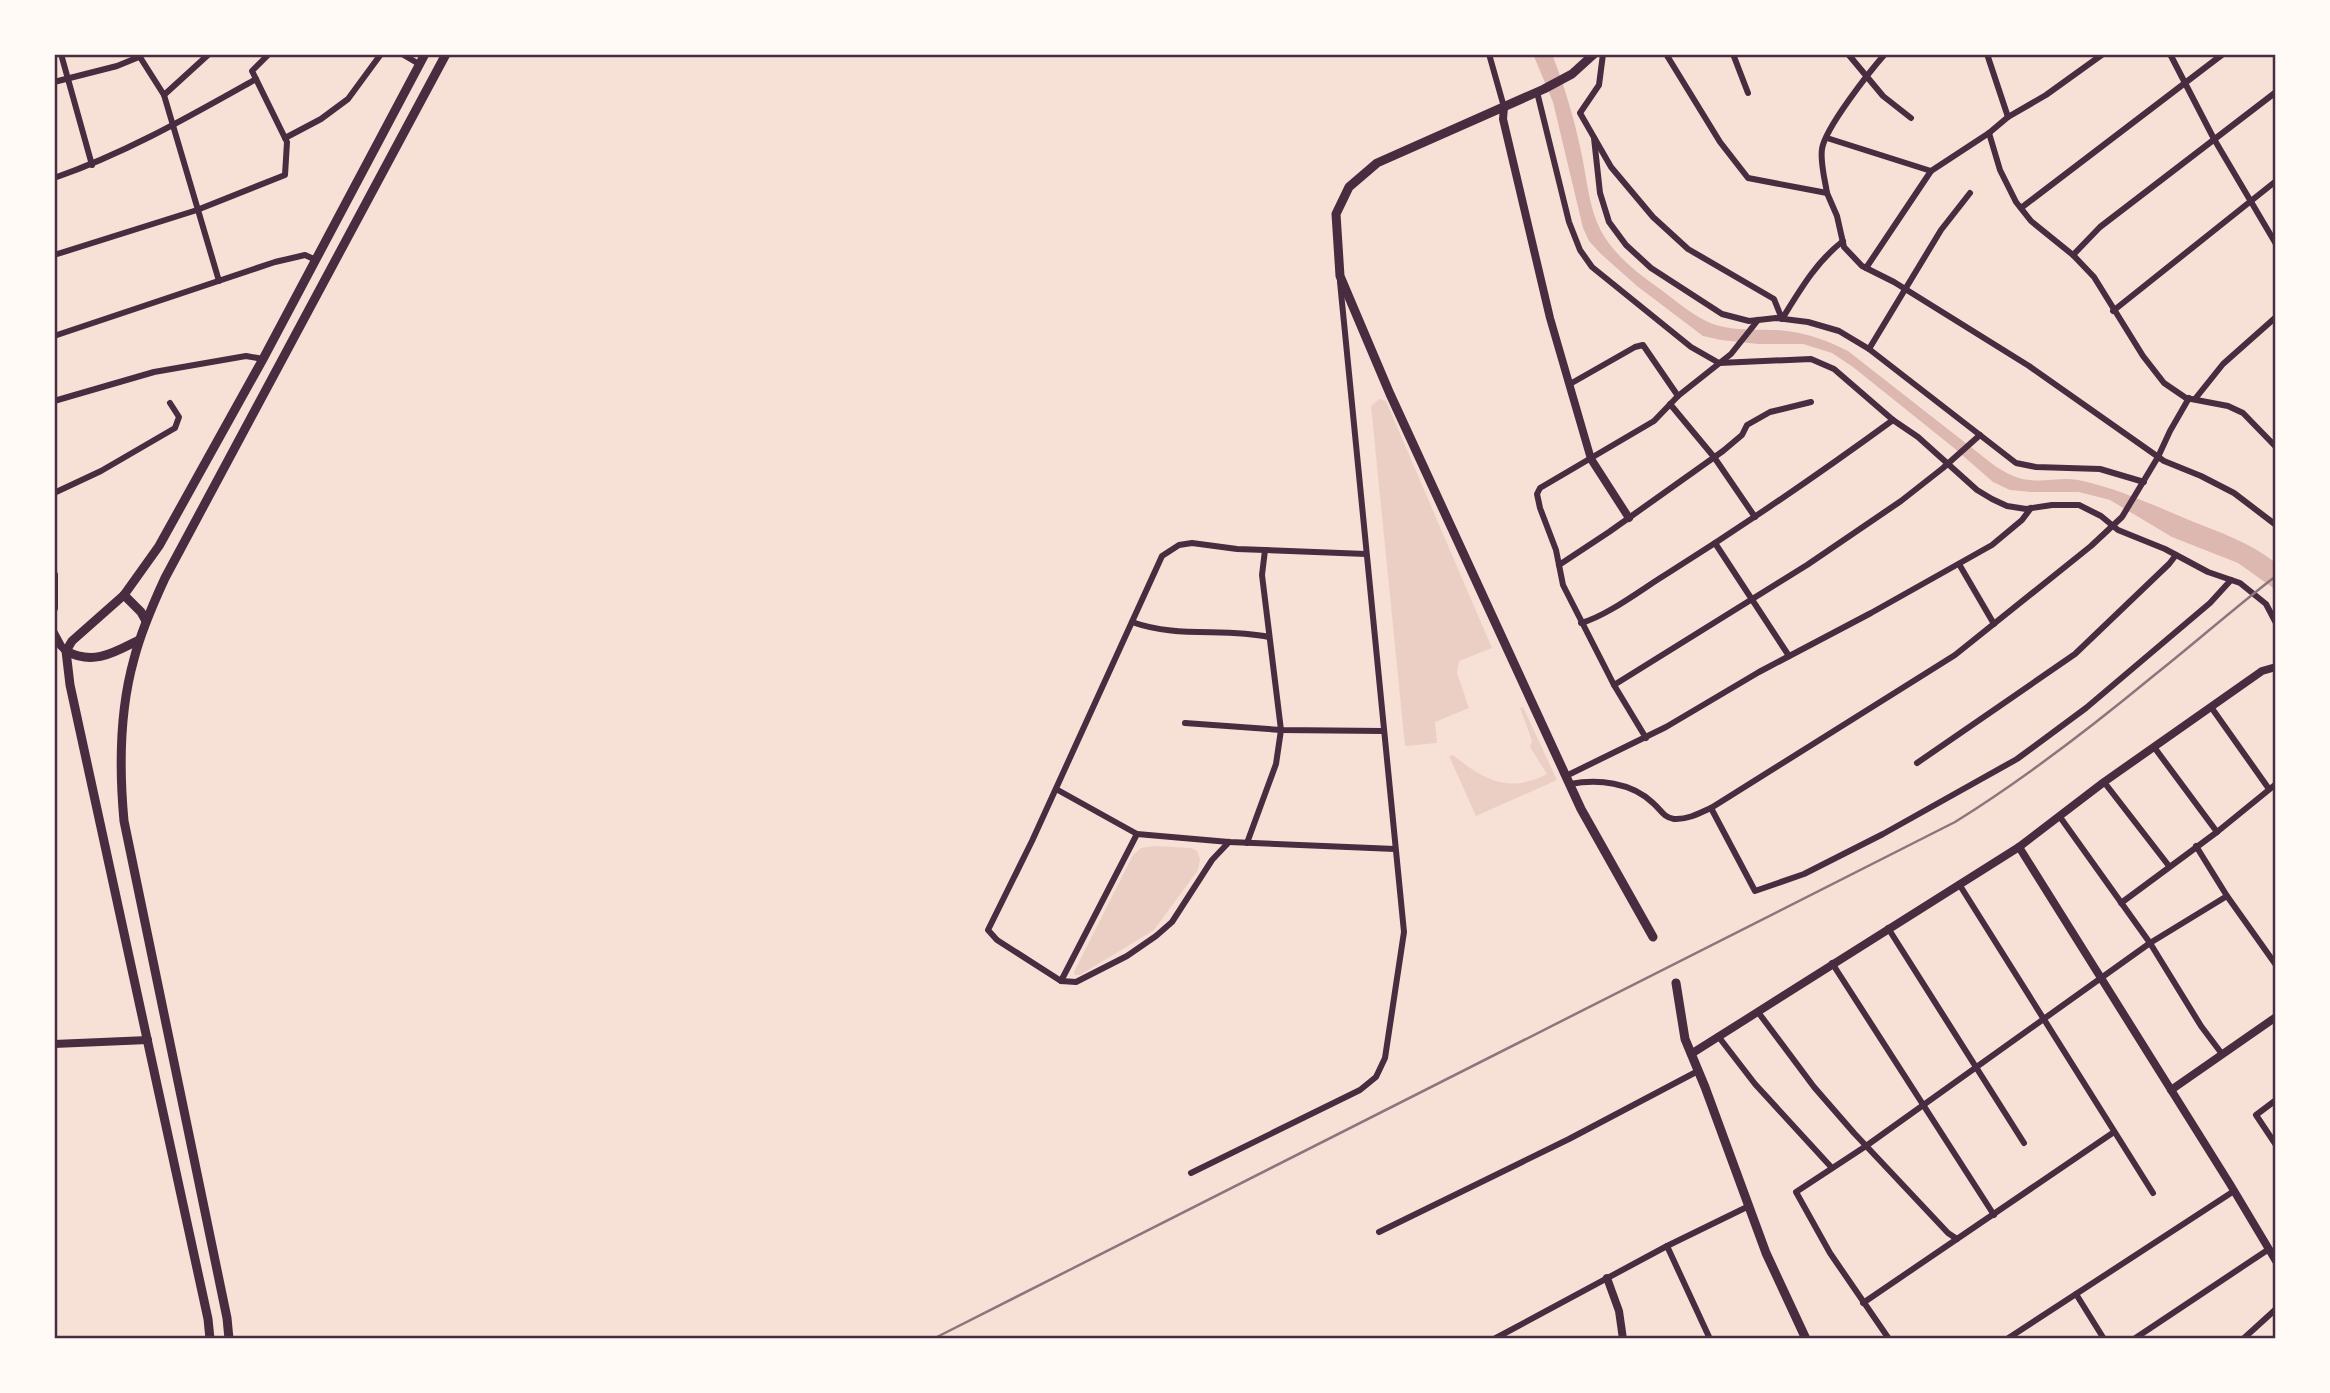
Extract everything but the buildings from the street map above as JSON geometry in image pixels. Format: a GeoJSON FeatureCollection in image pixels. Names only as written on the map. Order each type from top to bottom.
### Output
{"type":"FeatureCollection","features":[{"type":"Feature","properties":{"kind":"main road"},"geometry":{"type":"LineString","coordinates":[[210,1339],[208,1319],[70,685],[66,651],[72,641],[124,595],[159,546],[263,359],[425,54]]}},
{"type":"Feature","properties":{"kind":"main road"},"geometry":{"type":"LineString","coordinates":[[229,1339],[227,1318],[124,821],[121,743],[128,681],[139,640],[165,578],[446,54]]}},
{"type":"Feature","properties":{"kind":"main road"},"geometry":{"type":"LineString","coordinates":[[1594,54],[1572,74],[1540,91],[1377,163],[1349,187],[1336,214],[1340,276],[1390,394],[1581,809],[1653,937]]}},
{"type":"Feature","properties":{"kind":"main road"},"geometry":{"type":"LineString","coordinates":[[418,67],[433,80]]}},
{"type":"Feature","properties":{"kind":"main road"},"geometry":{"type":"LineString","coordinates":[[124,595],[146,621]]}},
{"type":"Feature","properties":{"kind":"main road"},"geometry":{"type":"LineString","coordinates":[[66,651],[81,657],[99,658],[139,640]]}},
{"type":"Feature","properties":{"kind":"main road"},"geometry":{"type":"LineString","coordinates":[[1676,983],[1685,1039],[1766,1253],[1805,1339]]}},
{"type":"Feature","properties":{"kind":"street"},"geometry":{"type":"LineString","coordinates":[[61,54],[92,164]]}},
{"type":"Feature","properties":{"kind":"street"},"geometry":{"type":"LineString","coordinates":[[164,95],[209,54]]}},
{"type":"Feature","properties":{"kind":"street"},"geometry":{"type":"LineString","coordinates":[[54,255],[197,210],[285,175],[287,142],[252,71],[269,54]]}},
{"type":"Feature","properties":{"kind":"street"},"geometry":{"type":"LineString","coordinates":[[285,138],[321,119],[348,99],[381,54]]}},
{"type":"Feature","properties":{"kind":"street"},"geometry":{"type":"LineString","coordinates":[[402,54],[418,67]]}},
{"type":"Feature","properties":{"kind":"street"},"geometry":{"type":"LineString","coordinates":[[1489,54],[1504,107],[1503,119],[1529,235],[1591,458],[1629,518]]}},
{"type":"Feature","properties":{"kind":"street"},"geometry":{"type":"LineString","coordinates":[[1603,54],[1599,85],[1580,113],[1611,167],[1653,217],[1688,249],[1774,299],[1782,319]]}},
{"type":"Feature","properties":{"kind":"street"},"geometry":{"type":"LineString","coordinates":[[1666,54],[1720,142],[1748,178],[1827,193]]}},
{"type":"Feature","properties":{"kind":"street"},"geometry":{"type":"LineString","coordinates":[[1733,54],[1748,93]]}},
{"type":"Feature","properties":{"kind":"street"},"geometry":{"type":"LineString","coordinates":[[1848,54],[1883,96],[1911,118]]}},
{"type":"Feature","properties":{"kind":"street"},"geometry":{"type":"LineString","coordinates":[[1885,54],[1866,76],[1822,149],[1827,193],[1837,216],[1844,247],[1866,268],[2029,366],[2158,457],[2234,493],[2276,525]]}},
{"type":"Feature","properties":{"kind":"street"},"geometry":{"type":"LineString","coordinates":[[1987,54],[2008,117]]}},
{"type":"Feature","properties":{"kind":"street"},"geometry":{"type":"LineString","coordinates":[[1991,66],[1996,54]]}},
{"type":"Feature","properties":{"kind":"street"},"geometry":{"type":"LineString","coordinates":[[1866,268],[1931,171],[2103,54]]}},
{"type":"Feature","properties":{"kind":"street"},"geometry":{"type":"LineString","coordinates":[[2170,54],[2214,139],[2276,244]]}},
{"type":"Feature","properties":{"kind":"street"},"geometry":{"type":"LineString","coordinates":[[2021,208],[2223,54]]}},
{"type":"Feature","properties":{"kind":"street"},"geometry":{"type":"LineString","coordinates":[[54,82],[117,66],[139,56],[164,95],[219,281]]}},
{"type":"Feature","properties":{"kind":"street"},"geometry":{"type":"LineString","coordinates":[[54,178],[92,164],[173,126],[256,79]]}},
{"type":"Feature","properties":{"kind":"street"},"geometry":{"type":"LineString","coordinates":[[1540,91],[1569,222],[1580,250],[1592,267],[1691,347],[1720,363],[1811,359],[1834,369],[1893,419],[1951,461],[1977,490],[1992,499],[2007,506],[2031,508],[2079,505],[2101,516],[2113,526],[2208,572],[2240,583],[2266,604],[2276,623]]}},
{"type":"Feature","properties":{"kind":"street"},"geometry":{"type":"LineString","coordinates":[[2073,255],[2100,227],[2276,92]]}},
{"type":"Feature","properties":{"kind":"street"},"geometry":{"type":"LineString","coordinates":[[1989,133],[2000,170],[2021,208],[2031,221],[2073,255],[2094,277],[2113,311],[2164,383],[2192,399],[2228,406],[2243,413],[2276,447]]}},
{"type":"Feature","properties":{"kind":"street"},"geometry":{"type":"LineString","coordinates":[[1594,138],[1600,193],[1609,222],[1626,245],[1651,268],[1722,314],[1749,321],[1782,319],[1808,322],[1839,331],[1869,349],[2016,463],[2036,467],[2100,469],[2144,482]]}},
{"type":"Feature","properties":{"kind":"street"},"geometry":{"type":"LineString","coordinates":[[1827,138],[1931,171]]}},
{"type":"Feature","properties":{"kind":"street"},"geometry":{"type":"LineString","coordinates":[[2113,311],[2276,181]]}},
{"type":"Feature","properties":{"kind":"street"},"geometry":{"type":"LineString","coordinates":[[1869,349],[1941,230],[1970,193]]}},
{"type":"Feature","properties":{"kind":"street"},"geometry":{"type":"LineString","coordinates":[[1782,319],[1805,281],[1827,253],[1843,241]]}},
{"type":"Feature","properties":{"kind":"street"},"geometry":{"type":"LineString","coordinates":[[54,336],[275,262],[305,255],[316,260]]}},
{"type":"Feature","properties":{"kind":"street"},"geometry":{"type":"LineString","coordinates":[[1192,1173],[1360,1090],[1376,1077],[1385,1058],[1404,932],[1340,276]]}},
{"type":"Feature","properties":{"kind":"street"},"geometry":{"type":"LineString","coordinates":[[1568,780],[1615,782],[1652,802],[1664,816],[1676,819],[1694,816],[1711,808],[1955,655],[2091,546],[2122,517],[2158,457],[2169,431],[2192,399],[2223,364],[2276,317]]}},
{"type":"Feature","properties":{"kind":"street"},"geometry":{"type":"LineString","coordinates":[[1646,737],[1614,685],[1563,585],[1556,550],[1537,494],[1539,488],[1654,421],[1678,396],[1731,354],[1758,320]]}},
{"type":"Feature","properties":{"kind":"street"},"geometry":{"type":"LineString","coordinates":[[1570,384],[1643,345],[1678,396]]}},
{"type":"Feature","properties":{"kind":"street"},"geometry":{"type":"LineString","coordinates":[[54,401],[154,372],[246,356],[263,359]]}},
{"type":"Feature","properties":{"kind":"street"},"geometry":{"type":"LineString","coordinates":[[1559,565],[1714,457],[1742,435],[1748,425],[1770,412],[1811,402]]}},
{"type":"Feature","properties":{"kind":"street"},"geometry":{"type":"LineString","coordinates":[[54,494],[101,471],[174,428],[179,417],[170,403]]}},
{"type":"Feature","properties":{"kind":"street"},"geometry":{"type":"LineString","coordinates":[[1670,404],[1714,457],[1755,517]]}},
{"type":"Feature","properties":{"kind":"street"},"geometry":{"type":"LineString","coordinates":[[1581,623],[1590,621],[1612,608],[1755,517],[1893,419]]}},
{"type":"Feature","properties":{"kind":"street"},"geometry":{"type":"LineString","coordinates":[[2268,440],[2276,433]]}},
{"type":"Feature","properties":{"kind":"street"},"geometry":{"type":"LineString","coordinates":[[1614,685],[1901,501],[1980,435]]}},
{"type":"Feature","properties":{"kind":"street"},"geometry":{"type":"LineString","coordinates":[[1568,780],[1992,545],[2022,520],[2031,508]]}},
{"type":"Feature","properties":{"kind":"street"},"geometry":{"type":"LineString","coordinates":[[1229,842],[1212,860],[1172,922],[1127,956],[1076,982],[1062,981],[997,940],[988,930],[1163,556],[1179,545],[1192,543],[1265,550],[1366,554]]}},
{"type":"Feature","properties":{"kind":"street"},"geometry":{"type":"LineString","coordinates":[[1715,543],[1789,656]]}},
{"type":"Feature","properties":{"kind":"street"},"geometry":{"type":"LineString","coordinates":[[1247,843],[1276,764],[1281,730],[1262,575],[1265,550]]}},
{"type":"Feature","properties":{"kind":"street"},"geometry":{"type":"LineString","coordinates":[[1916,763],[2019,695],[2075,654],[2176,555]]}},
{"type":"Feature","properties":{"kind":"street"},"geometry":{"type":"LineString","coordinates":[[1959,564],[1994,624]]}},
{"type":"Feature","properties":{"kind":"street"},"geometry":{"type":"LineString","coordinates":[[54,576],[54,608]]}},
{"type":"Feature","properties":{"kind":"street"},"geometry":{"type":"LineString","coordinates":[[1711,808],[1755,891],[1804,874],[1883,834],[2017,759],[2117,682],[2210,603],[2231,580]]}},
{"type":"Feature","properties":{"kind":"street"},"geometry":{"type":"LineString","coordinates":[[1132,622],[1171,631],[1269,637]]}},
{"type":"Feature","properties":{"kind":"street"},"geometry":{"type":"LineString","coordinates":[[54,633],[66,651]]}},
{"type":"Feature","properties":{"kind":"street"},"geometry":{"type":"LineString","coordinates":[[1691,1054],[2019,847],[2104,782],[2262,671],[2276,667]]}},
{"type":"Feature","properties":{"kind":"street"},"geometry":{"type":"LineString","coordinates":[[2211,707],[2269,789]]}},
{"type":"Feature","properties":{"kind":"street"},"geometry":{"type":"LineString","coordinates":[[1185,723],[1281,730],[1383,732]]}},
{"type":"Feature","properties":{"kind":"street"},"geometry":{"type":"LineString","coordinates":[[2154,747],[2217,832]]}},
{"type":"Feature","properties":{"kind":"street"},"geometry":{"type":"LineString","coordinates":[[2104,782],[2169,866]]}},
{"type":"Feature","properties":{"kind":"street"},"geometry":{"type":"LineString","coordinates":[[2121,903],[2217,832],[2276,784]]}},
{"type":"Feature","properties":{"kind":"street"},"geometry":{"type":"LineString","coordinates":[[1056,789],[1138,834],[1229,842],[1395,849]]}},
{"type":"Feature","properties":{"kind":"street"},"geometry":{"type":"LineString","coordinates":[[2060,817],[2150,943],[2201,1026],[2222,1054]]}},
{"type":"Feature","properties":{"kind":"street"},"geometry":{"type":"LineString","coordinates":[[1062,981],[1138,834]]}},
{"type":"Feature","properties":{"kind":"street"},"geometry":{"type":"LineString","coordinates":[[2196,846],[2227,896],[2276,965]]}},
{"type":"Feature","properties":{"kind":"street"},"geometry":{"type":"LineString","coordinates":[[2019,847],[2276,1261]]}},
{"type":"Feature","properties":{"kind":"street"},"geometry":{"type":"LineString","coordinates":[[1959,884],[2153,1193]]}},
{"type":"Feature","properties":{"kind":"street"},"geometry":{"type":"LineString","coordinates":[[1889,1339],[1830,1253],[1796,1192],[1866,1146],[2099,978],[2227,896]]}},
{"type":"Feature","properties":{"kind":"street"},"geometry":{"type":"LineString","coordinates":[[1888,928],[2024,1143]]}},
{"type":"Feature","properties":{"kind":"street"},"geometry":{"type":"LineString","coordinates":[[1832,963],[1994,1215]]}},
{"type":"Feature","properties":{"kind":"street"},"geometry":{"type":"LineString","coordinates":[[1758,1012],[1814,1087],[1866,1146],[1948,1233],[1957,1239]]}},
{"type":"Feature","properties":{"kind":"street"},"geometry":{"type":"LineString","coordinates":[[2171,1090],[2276,1017]]}},
{"type":"Feature","properties":{"kind":"street"},"geometry":{"type":"LineString","coordinates":[[1718,1036],[1755,1084],[1832,1168]]}},
{"type":"Feature","properties":{"kind":"street"},"geometry":{"type":"LineString","coordinates":[[54,1044],[148,1040]]}},
{"type":"Feature","properties":{"kind":"street"},"geometry":{"type":"LineString","coordinates":[[1379,1232],[1569,1139],[1698,1071]]}},
{"type":"Feature","properties":{"kind":"street"},"geometry":{"type":"LineString","coordinates":[[2276,1100],[2256,1115],[2276,1145]]}},
{"type":"Feature","properties":{"kind":"street"},"geometry":{"type":"LineString","coordinates":[[1863,1303],[2114,1132]]}},
{"type":"Feature","properties":{"kind":"street"},"geometry":{"type":"LineString","coordinates":[[2007,1339],[2234,1191]]}},
{"type":"Feature","properties":{"kind":"street"},"geometry":{"type":"LineString","coordinates":[[1494,1339],[1667,1246],[1749,1206]]}},
{"type":"Feature","properties":{"kind":"street"},"geometry":{"type":"LineString","coordinates":[[1667,1246],[1710,1339]]}},
{"type":"Feature","properties":{"kind":"street"},"geometry":{"type":"LineString","coordinates":[[2134,1339],[2269,1249]]}},
{"type":"Feature","properties":{"kind":"street"},"geometry":{"type":"LineString","coordinates":[[1607,1278],[1619,1311],[1623,1339]]}},
{"type":"Feature","properties":{"kind":"street"},"geometry":{"type":"LineString","coordinates":[[2076,1294],[2104,1339]]}},
{"type":"Feature","properties":{"kind":"street"},"geometry":{"type":"LineString","coordinates":[[2242,1339],[2276,1309]]}},
{"type":"Feature","properties":{"kind":"shaded area"},"geometry":{"type":"Polygon","coordinates":[[[1533,54],[1552,54],[1573,117],[1593,212],[1605,238],[1634,270],[1683,307],[1718,325],[1737,329],[1795,332],[1841,347],[2003,471],[2025,479],[2072,479],[2092,483],[2135,497],[2234,538],[2276,563],[2276,590],[2238,563],[2172,537],[2110,500],[2079,492],[2010,490],[1993,482],[1853,367],[1832,353],[1803,344],[1758,344],[1703,336],[1637,286],[1589,241],[1583,228],[1553,102],[1533,54]]]}},
{"type":"Feature","properties":{"kind":"shaded area"},"geometry":{"type":"Polygon","coordinates":[[[1379,399],[1386,401],[1492,648],[1459,661],[1457,673],[1469,708],[1435,722],[1437,743],[1405,746],[1371,406],[1379,399]]]}},
{"type":"Feature","properties":{"kind":"shaded area"},"geometry":{"type":"Polygon","coordinates":[[[1523,707],[1557,780],[1476,816],[1449,756],[1453,755],[1475,771],[1497,781],[1520,783],[1547,774],[1530,747],[1532,741],[1520,708],[1523,707]]]}},
{"type":"Feature","properties":{"kind":"shaded area"},"geometry":{"type":"Polygon","coordinates":[[[1141,848],[1191,848],[1197,851],[1200,859],[1198,870],[1154,930],[1080,975],[1075,975],[1074,972],[1133,855],[1141,848]]]}},
{"type":"Feature","properties":{"kind":"railway"},"geometry":{"type":"LineString","coordinates":[[933,1339],[1955,822],[2006,789],[2080,734],[2276,576]]}}]}
